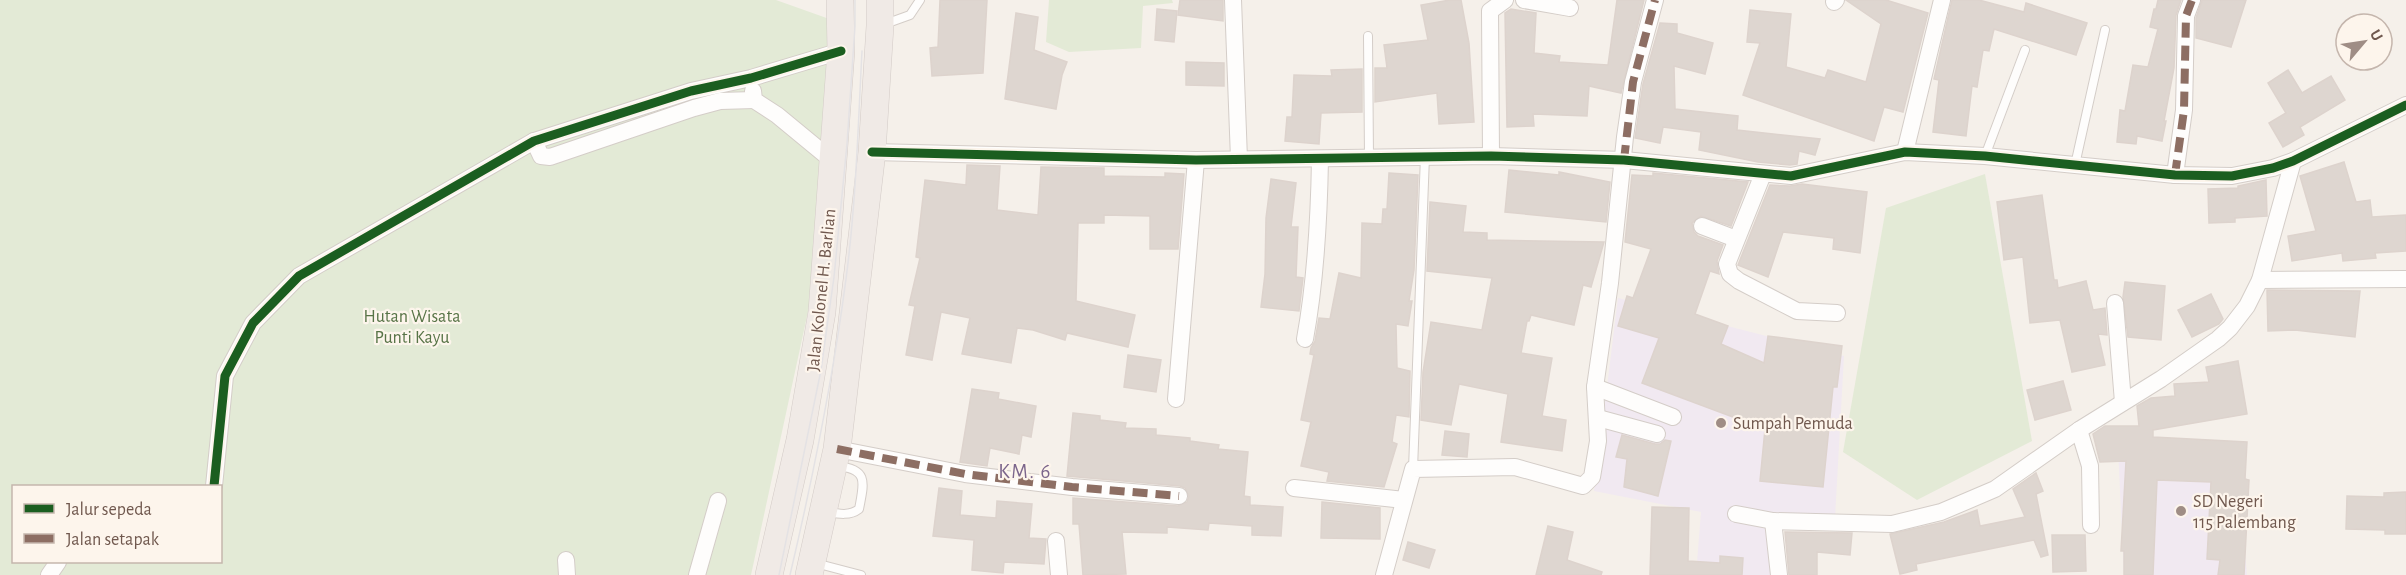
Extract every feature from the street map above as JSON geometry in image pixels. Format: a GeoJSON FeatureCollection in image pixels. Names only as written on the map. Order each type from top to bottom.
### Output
{"type":"FeatureCollection","features":[{"type":"Feature","properties":{"kind":"highway","name":"Jalan Kolonel H. Barlian"},"geometry":{"type":"LineString","coordinates":[[769,575],[807,403],[822,312],[841,51],[840,0]]}},
{"type":"Feature","properties":{"kind":"highway","name":"Jalan Kolonel H. Barlian"},"geometry":{"type":"LineString","coordinates":[[811,569],[835,457],[842,409],[872,152],[880,13]]}},
{"type":"Feature","properties":{"kind":"highway"},"geometry":{"type":"LineString","coordinates":[[807,403],[842,409]]}},
{"type":"Feature","properties":{"kind":"street"},"geometry":{"type":"LineString","coordinates":[[1233,0],[1239,159]]}},
{"type":"Feature","properties":{"kind":"street"},"geometry":{"type":"LineString","coordinates":[[1491,156],[1490,10],[1505,0]]}},
{"type":"Feature","properties":{"kind":"street"},"geometry":{"type":"LineString","coordinates":[[1524,0],[1570,8]]}},
{"type":"Feature","properties":{"kind":"street"},"geometry":{"type":"LineString","coordinates":[[1384,575],[1413,469],[1515,467],[1583,486],[1592,477],[1598,441],[1595,387],[1610,290],[1633,82],[1655,0]]}},
{"type":"Feature","properties":{"kind":"street"},"geometry":{"type":"LineString","coordinates":[[1905,152],[1942,0]]}},
{"type":"Feature","properties":{"kind":"street"},"geometry":{"type":"LineString","coordinates":[[2175,175],[2184,110],[2186,16],[2192,0]]}},
{"type":"Feature","properties":{"kind":"street"},"geometry":{"type":"LineString","coordinates":[[214,485],[225,376],[253,323],[299,276],[534,141],[691,90],[751,78],[841,51]]}},
{"type":"Feature","properties":{"kind":"street"},"geometry":{"type":"LineString","coordinates":[[751,78],[754,100]]}},
{"type":"Feature","properties":{"kind":"street"},"geometry":{"type":"LineString","coordinates":[[534,141],[541,156],[550,157],[694,108],[720,101],[754,100],[777,115],[834,162]]}},
{"type":"Feature","properties":{"kind":"street"},"geometry":{"type":"LineString","coordinates":[[872,152],[1196,160],[1491,156],[1624,160],[1791,176],[1905,152],[1985,156],[2175,175],[2232,176],[2273,168],[2293,161],[2406,105]]}},
{"type":"Feature","properties":{"kind":"street"},"geometry":{"type":"LineString","coordinates":[[1305,339],[1313,296],[1318,239],[1320,159]]}},
{"type":"Feature","properties":{"kind":"street"},"geometry":{"type":"LineString","coordinates":[[1176,399],[1196,160]]}},
{"type":"Feature","properties":{"kind":"street"},"geometry":{"type":"LineString","coordinates":[[1736,514],[1773,521],[1892,524],[1941,512],[1995,489],[2079,430],[2218,339],[2238,319],[2260,280],[2293,161]]}},
{"type":"Feature","properties":{"kind":"street"},"geometry":{"type":"LineString","coordinates":[[1763,174],[1726,264],[1730,274],[1797,311],[1837,313]]}},
{"type":"Feature","properties":{"kind":"street"},"geometry":{"type":"LineString","coordinates":[[1702,226],[1736,239]]}},
{"type":"Feature","properties":{"kind":"street"},"geometry":{"type":"LineString","coordinates":[[2260,280],[2406,279]]}},
{"type":"Feature","properties":{"kind":"street"},"geometry":{"type":"LineString","coordinates":[[2115,303],[2123,402]]}},
{"type":"Feature","properties":{"kind":"street"},"geometry":{"type":"LineString","coordinates":[[1595,387],[1673,417]]}},
{"type":"Feature","properties":{"kind":"street"},"geometry":{"type":"LineString","coordinates":[[1598,418],[1657,434]]}},
{"type":"Feature","properties":{"kind":"street"},"geometry":{"type":"LineString","coordinates":[[2079,430],[2090,466],[2091,525]]}},
{"type":"Feature","properties":{"kind":"street"},"geometry":{"type":"LineString","coordinates":[[835,457],[1072,487],[1179,496]]}},
{"type":"Feature","properties":{"kind":"street"},"geometry":{"type":"LineString","coordinates":[[1294,488],[1404,500]]}},
{"type":"Feature","properties":{"kind":"street"},"geometry":{"type":"LineString","coordinates":[[697,575],[718,501]]}},
{"type":"Feature","properties":{"kind":"street"},"geometry":{"type":"LineString","coordinates":[[1773,521],[1779,575]]}},
{"type":"Feature","properties":{"kind":"street"},"geometry":{"type":"LineString","coordinates":[[1056,541],[1059,575]]}},
{"type":"Feature","properties":{"kind":"lane"},"geometry":{"type":"LineString","coordinates":[[880,13],[910,15],[920,0]]}},
{"type":"Feature","properties":{"kind":"lane"},"geometry":{"type":"LineString","coordinates":[[2075,165],[2105,30]]}},
{"type":"Feature","properties":{"kind":"lane"},"geometry":{"type":"LineString","coordinates":[[1368,36],[1369,158]]}},
{"type":"Feature","properties":{"kind":"lane"},"geometry":{"type":"LineString","coordinates":[[1985,156],[2025,50]]}},
{"type":"Feature","properties":{"kind":"lane"},"geometry":{"type":"LineString","coordinates":[[1413,469],[1425,156]]}},
{"type":"Feature","properties":{"kind":"lane"},"geometry":{"type":"LineString","coordinates":[[811,569],[861,575]]}},
{"type":"Feature","properties":{"kind":"shaded area","name":"Sumpah Pemuda"},"geometry":{"type":"Polygon","coordinates":[[[1618,298],[1844,356],[1835,518],[1766,513],[1771,575],[1696,575],[1701,512],[1594,491],[1618,298]]]}},
{"type":"Feature","properties":{"kind":"shaded area","name":"SD Negeri 115 Palembang"},"geometry":{"type":"Polygon","coordinates":[[[2235,441],[2247,575],[2124,575],[2118,448],[2235,441]]]}},
{"type":"Feature","properties":{"kind":"green space","name":"Hutan Wisata Punti Kayu"},"geometry":{"type":"Polygon","coordinates":[[[0,0],[776,0],[849,26],[817,270],[751,575],[0,575],[0,0]]]}},
{"type":"Feature","properties":{"kind":"green space"},"geometry":{"type":"Polygon","coordinates":[[[1049,0],[1172,0],[1173,3],[1143,6],[1141,48],[1069,52],[1046,42],[1049,0]]]}},
{"type":"Feature","properties":{"kind":"green space"},"geometry":{"type":"Polygon","coordinates":[[[1985,174],[2032,441],[1917,500],[1843,452],[1886,208],[1985,174]]]}},
{"type":"Feature","properties":{"kind":"building"},"geometry":{"type":"Polygon","coordinates":[[[940,0],[987,0],[983,73],[932,76],[930,48],[938,47],[940,0]]]}},
{"type":"Feature","properties":{"kind":"building"},"geometry":{"type":"Polygon","coordinates":[[[1180,0],[1223,0],[1223,21],[1178,15],[1180,0]]]}},
{"type":"Feature","properties":{"kind":"building"},"geometry":{"type":"Polygon","coordinates":[[[1461,0],[1469,43],[1474,122],[1439,124],[1437,93],[1375,102],[1375,68],[1387,68],[1384,45],[1428,40],[1421,5],[1461,0]]]}},
{"type":"Feature","properties":{"kind":"building"},"geometry":{"type":"Polygon","coordinates":[[[1617,0],[1644,0],[1621,93],[1589,86],[1587,116],[1533,114],[1534,126],[1507,127],[1505,13],[1511,9],[1536,13],[1534,53],[1560,56],[1559,62],[1608,65],[1617,0]]]}},
{"type":"Feature","properties":{"kind":"building"},"geometry":{"type":"Polygon","coordinates":[[[1846,0],[1886,0],[1928,13],[1903,112],[1884,107],[1874,141],[1743,95],[1760,43],[1747,42],[1750,10],[1791,14],[1786,67],[1825,78],[1828,70],[1866,82],[1881,24],[1846,0]]]}},
{"type":"Feature","properties":{"kind":"building"},"geometry":{"type":"Polygon","coordinates":[[[1952,0],[1979,0],[2024,12],[2026,3],[2087,23],[2076,55],[1994,29],[1989,51],[1983,50],[1977,87],[1972,86],[1966,136],[1933,132],[1939,80],[1934,79],[1952,0]]]}},
{"type":"Feature","properties":{"kind":"building"},"geometry":{"type":"Polygon","coordinates":[[[2158,0],[2181,0],[2176,15],[2174,68],[2162,141],[2137,136],[2136,144],[2117,142],[2120,110],[2125,111],[2133,65],[2148,67],[2158,29],[2150,27],[2158,0]]]}},
{"type":"Feature","properties":{"kind":"building"},"geometry":{"type":"Polygon","coordinates":[[[2202,0],[2246,0],[2231,47],[2196,38],[2196,18],[2202,0]]]}},
{"type":"Feature","properties":{"kind":"building"},"geometry":{"type":"Polygon","coordinates":[[[1157,9],[1177,11],[1174,42],[1155,40],[1157,9]]]}},
{"type":"Feature","properties":{"kind":"building"},"geometry":{"type":"Polygon","coordinates":[[[1016,13],[1038,17],[1034,50],[1067,62],[1062,75],[1056,109],[1005,99],[1016,13]]]}},
{"type":"Feature","properties":{"kind":"building"},"geometry":{"type":"Polygon","coordinates":[[[1660,23],[1677,24],[1677,33],[1713,43],[1705,74],[1674,66],[1675,109],[1738,116],[1737,130],[1820,139],[1815,155],[1799,151],[1797,164],[1790,165],[1758,162],[1699,150],[1701,132],[1663,127],[1660,143],[1635,138],[1643,84],[1660,23]]]}},
{"type":"Feature","properties":{"kind":"building"},"geometry":{"type":"Polygon","coordinates":[[[1186,62],[1224,63],[1224,86],[1186,85],[1186,62]]]}},
{"type":"Feature","properties":{"kind":"building"},"geometry":{"type":"Polygon","coordinates":[[[1362,69],[1362,112],[1321,113],[1319,144],[1285,141],[1287,117],[1292,117],[1294,75],[1332,76],[1331,70],[1362,69]]]}},
{"type":"Feature","properties":{"kind":"building"},"geometry":{"type":"Polygon","coordinates":[[[2288,70],[2302,93],[2331,76],[2345,100],[2300,127],[2304,135],[2283,147],[2269,123],[2286,113],[2268,83],[2288,70]]]}},
{"type":"Feature","properties":{"kind":"building"},"geometry":{"type":"Polygon","coordinates":[[[2344,162],[2356,202],[2370,200],[2372,217],[2406,215],[2406,251],[2375,253],[2376,258],[2343,261],[2342,253],[2292,261],[2288,236],[2316,231],[2300,176],[2344,162]]]}},
{"type":"Feature","properties":{"kind":"building"},"geometry":{"type":"Polygon","coordinates":[[[967,165],[1000,166],[997,210],[1038,215],[1041,167],[1104,168],[1104,176],[1165,177],[1165,173],[1184,174],[1178,249],[1150,249],[1150,216],[1104,215],[1104,223],[1078,223],[1076,301],[1135,315],[1128,347],[1067,333],[1065,340],[1033,330],[1017,328],[1011,363],[962,354],[970,318],[941,312],[932,360],[906,355],[915,306],[909,305],[920,258],[916,257],[925,180],[966,185],[967,165]]]}},
{"type":"Feature","properties":{"kind":"building"},"geometry":{"type":"Polygon","coordinates":[[[1509,170],[1559,175],[1559,172],[1610,182],[1606,222],[1505,212],[1509,170]]]}},
{"type":"Feature","properties":{"kind":"building"},"geometry":{"type":"Polygon","coordinates":[[[1389,173],[1418,175],[1414,270],[1409,301],[1412,301],[1408,326],[1396,324],[1397,368],[1410,371],[1409,417],[1396,415],[1392,442],[1397,444],[1384,487],[1327,481],[1329,472],[1301,466],[1311,422],[1301,420],[1314,355],[1310,354],[1311,348],[1315,341],[1319,318],[1330,319],[1339,273],[1361,278],[1362,223],[1382,224],[1383,209],[1387,209],[1389,173]]]}},
{"type":"Feature","properties":{"kind":"building"},"geometry":{"type":"Polygon","coordinates":[[[1653,173],[1748,182],[1731,226],[1701,216],[1692,223],[1694,232],[1698,236],[1723,245],[1717,261],[1719,274],[1710,271],[1695,314],[1728,326],[1721,344],[1764,363],[1768,336],[1842,346],[1837,387],[1833,387],[1823,487],[1760,481],[1765,429],[1642,383],[1659,338],[1618,326],[1627,296],[1633,298],[1651,249],[1625,242],[1632,175],[1653,176],[1653,173]]]}},
{"type":"Feature","properties":{"kind":"building"},"geometry":{"type":"Polygon","coordinates":[[[1271,179],[1296,183],[1291,227],[1298,227],[1296,277],[1303,278],[1299,311],[1261,307],[1265,274],[1266,218],[1271,179]]]}},
{"type":"Feature","properties":{"kind":"building"},"geometry":{"type":"Polygon","coordinates":[[[2266,180],[2267,216],[2235,218],[2235,222],[2209,223],[2208,189],[2238,188],[2238,186],[2266,180]]]}},
{"type":"Feature","properties":{"kind":"building"},"geometry":{"type":"Polygon","coordinates":[[[1802,184],[1867,192],[1860,253],[1833,249],[1834,238],[1783,232],[1768,277],[1738,265],[1770,185],[1802,184]]]}},
{"type":"Feature","properties":{"kind":"building"},"geometry":{"type":"Polygon","coordinates":[[[2042,195],[2054,280],[2057,280],[2058,288],[2086,281],[2093,310],[2105,308],[2107,335],[2098,334],[2105,365],[2072,372],[2060,320],[2030,323],[2023,257],[2004,260],[1997,202],[2042,195]]]}},
{"type":"Feature","properties":{"kind":"building"},"geometry":{"type":"Polygon","coordinates":[[[1430,202],[1466,206],[1463,232],[1487,233],[1487,240],[1604,242],[1591,287],[1583,285],[1574,325],[1531,315],[1527,321],[1521,353],[1552,358],[1542,416],[1566,420],[1562,451],[1501,442],[1508,394],[1459,384],[1451,425],[1421,420],[1423,372],[1431,322],[1482,330],[1492,278],[1427,271],[1430,202]]]}},
{"type":"Feature","properties":{"kind":"building"},"geometry":{"type":"Polygon","coordinates":[[[2125,282],[2165,286],[2161,340],[2128,337],[2123,297],[2125,282]]]}},
{"type":"Feature","properties":{"kind":"building"},"geometry":{"type":"Polygon","coordinates":[[[2267,290],[2360,291],[2355,337],[2295,330],[2268,331],[2267,290]]]}},
{"type":"Feature","properties":{"kind":"building"},"geometry":{"type":"Polygon","coordinates":[[[2211,294],[2223,319],[2219,324],[2192,337],[2178,310],[2211,294]]]}},
{"type":"Feature","properties":{"kind":"building"},"geometry":{"type":"Polygon","coordinates":[[[1128,355],[1161,360],[1156,392],[1124,387],[1128,355]]]}},
{"type":"Feature","properties":{"kind":"building"},"geometry":{"type":"Polygon","coordinates":[[[2238,361],[2247,414],[2153,430],[2153,437],[2247,442],[2245,479],[2249,480],[2244,575],[2218,575],[2220,560],[2207,559],[2211,482],[2157,480],[2153,575],[2124,575],[2124,551],[2121,551],[2126,461],[2100,462],[2093,434],[2105,426],[2139,426],[2137,406],[2151,398],[2175,396],[2174,384],[2209,382],[2206,367],[2238,361]]]}},
{"type":"Feature","properties":{"kind":"building"},"geometry":{"type":"Polygon","coordinates":[[[2063,381],[2071,410],[2035,420],[2027,390],[2063,381]]]}},
{"type":"Feature","properties":{"kind":"building"},"geometry":{"type":"Polygon","coordinates":[[[972,389],[999,393],[998,399],[1036,406],[1031,437],[1022,435],[1019,454],[990,448],[987,466],[960,462],[972,389]]]}},
{"type":"Feature","properties":{"kind":"building"},"geometry":{"type":"Polygon","coordinates":[[[1073,413],[1100,416],[1100,420],[1126,423],[1125,428],[1156,429],[1156,435],[1190,438],[1190,441],[1219,445],[1218,449],[1248,452],[1244,496],[1250,497],[1250,505],[1283,507],[1281,536],[1252,535],[1252,526],[1209,523],[1208,530],[1167,527],[1167,533],[1122,532],[1126,574],[1083,575],[1079,524],[1073,524],[1073,498],[1178,506],[1187,502],[1189,496],[1185,488],[1180,486],[1067,476],[1073,413]]]}},
{"type":"Feature","properties":{"kind":"building"},"geometry":{"type":"Polygon","coordinates":[[[1445,431],[1469,434],[1467,457],[1442,455],[1445,431]]]}},
{"type":"Feature","properties":{"kind":"building"},"geometry":{"type":"Polygon","coordinates":[[[1622,435],[1655,444],[1660,444],[1665,440],[1671,441],[1658,496],[1624,487],[1627,459],[1616,457],[1622,435]]]}},
{"type":"Feature","properties":{"kind":"building"},"geometry":{"type":"Polygon","coordinates":[[[2036,473],[2043,491],[2036,494],[2048,555],[2041,557],[2034,540],[1916,564],[1917,570],[1900,574],[1890,534],[1944,522],[1977,510],[1980,526],[2025,517],[2013,489],[2036,473]]]}},
{"type":"Feature","properties":{"kind":"building"},"geometry":{"type":"Polygon","coordinates":[[[939,488],[962,491],[960,515],[996,518],[997,501],[1032,504],[1029,538],[1046,539],[1044,564],[1004,562],[1003,573],[972,570],[974,540],[933,536],[939,488]]]}},
{"type":"Feature","properties":{"kind":"building"},"geometry":{"type":"Polygon","coordinates":[[[2406,492],[2406,534],[2385,534],[2385,530],[2346,529],[2347,496],[2384,497],[2384,493],[2406,492]]]}},
{"type":"Feature","properties":{"kind":"building"},"geometry":{"type":"Polygon","coordinates":[[[1322,502],[1380,508],[1380,539],[1321,538],[1322,502]]]}},
{"type":"Feature","properties":{"kind":"building"},"geometry":{"type":"Polygon","coordinates":[[[1652,507],[1689,508],[1688,561],[1720,563],[1720,556],[1743,558],[1742,575],[1650,575],[1652,507]]]}},
{"type":"Feature","properties":{"kind":"building"},"geometry":{"type":"Polygon","coordinates":[[[1548,526],[1573,532],[1567,560],[1602,572],[1601,575],[1536,575],[1548,526]]]}},
{"type":"Feature","properties":{"kind":"building"},"geometry":{"type":"Polygon","coordinates":[[[1785,532],[1852,533],[1850,555],[1817,552],[1817,575],[1789,575],[1785,532]]]}},
{"type":"Feature","properties":{"kind":"building"},"geometry":{"type":"Polygon","coordinates":[[[2052,535],[2085,535],[2086,571],[2053,572],[2052,535]]]}},
{"type":"Feature","properties":{"kind":"building"},"geometry":{"type":"Polygon","coordinates":[[[1408,542],[1435,550],[1429,568],[1403,560],[1408,542]]]}},
{"type":"Feature","properties":{"kind":"tram line"},"geometry":{"type":"LineString","coordinates":[[779,575],[821,370],[834,277],[847,144],[855,0]]}},
{"type":"Feature","properties":{"kind":"tram line"},"geometry":{"type":"LineString","coordinates":[[790,575],[822,428],[846,279],[854,194],[862,51]]}},
{"type":"Feature","properties":{"kind":"marked path"},"geometry":{"type":"LineString","coordinates":[[1624,160],[1633,82],[1655,0]]}},
{"type":"Feature","properties":{"kind":"marked path"},"geometry":{"type":"LineString","coordinates":[[2175,175],[2184,110],[2186,16],[2192,0]]}},
{"type":"Feature","properties":{"kind":"marked path"},"geometry":{"type":"LineString","coordinates":[[837,449],[965,474],[1072,487],[1179,496]]}},
{"type":"Feature","properties":{"kind":"cycle path"},"geometry":{"type":"LineString","coordinates":[[214,485],[225,376],[253,323],[299,276],[534,141],[691,91],[751,78],[841,51]]}},
{"type":"Feature","properties":{"kind":"cycle path"},"geometry":{"type":"LineString","coordinates":[[872,152],[1196,160],[1491,156],[1624,160],[1791,176],[1905,152],[1985,156],[2175,175],[2232,176],[2273,168],[2293,161],[2406,105]]}},
{"type":"Feature","properties":{"kind":"place","name":"Sumpah Pemuda"},"geometry":{"type":"Point","coordinates":[1721,423]}},
{"type":"Feature","properties":{"kind":"place","name":"SD Negeri 115 Palembang"},"geometry":{"type":"Point","coordinates":[2181,511]}},
{"type":"Feature","properties":{"kind":"district","name":"KM. 6"},"geometry":{"type":"Point","coordinates":[1025,471]}}]}
